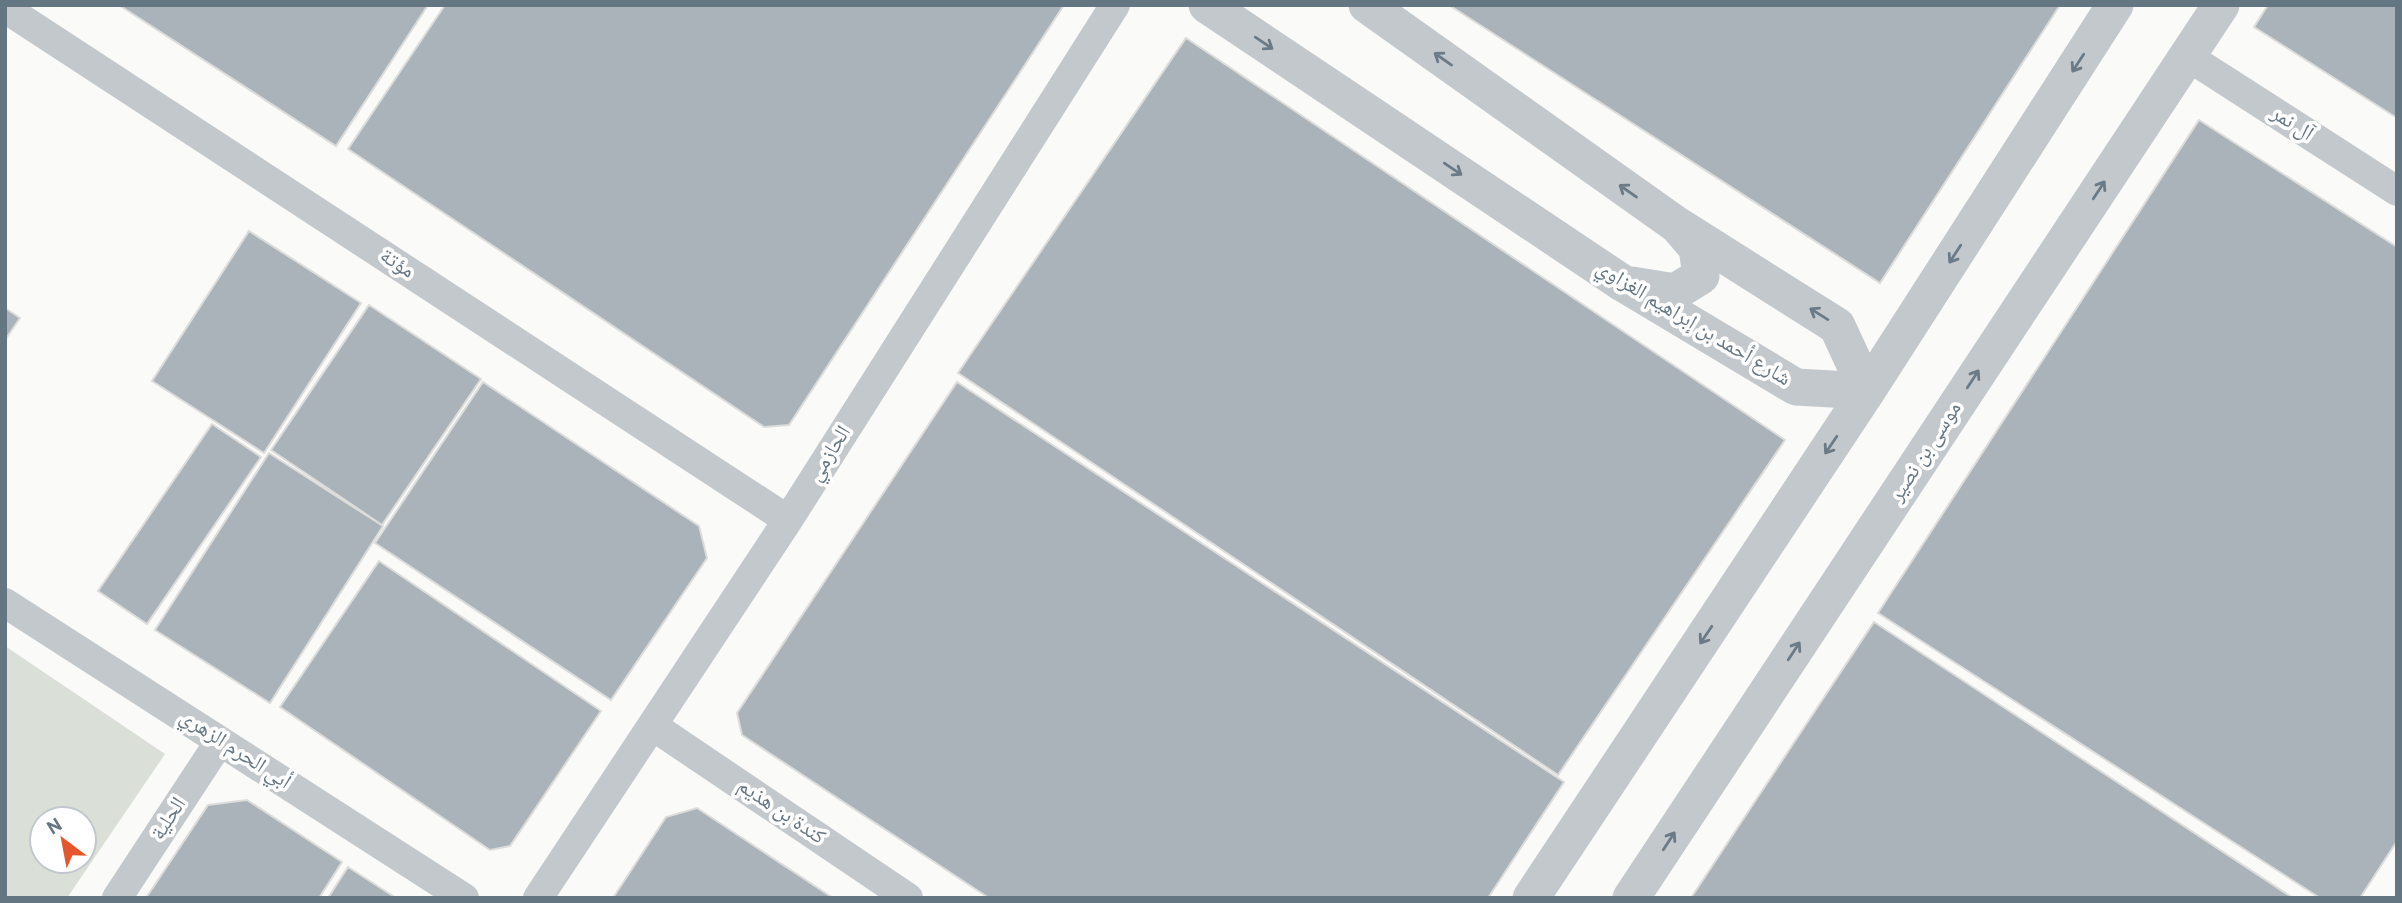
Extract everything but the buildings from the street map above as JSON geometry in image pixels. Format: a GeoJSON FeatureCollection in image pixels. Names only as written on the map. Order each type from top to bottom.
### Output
{"type":"FeatureCollection","features":[{"type":"Feature","properties":{"kind":"street","name":"الحازمي"},"geometry":{"type":"LineString","coordinates":[[538,898],[788,520],[1115,5]]}},
{"type":"Feature","properties":{"kind":"street","name":"شارع أحمد بن إبراهيم الغزاوي"},"geometry":{"type":"LineString","coordinates":[[1207,5],[1624,284],[1796,387],[1867,391]]}},
{"type":"Feature","properties":{"kind":"street"},"geometry":{"type":"LineString","coordinates":[[1367,5],[1677,225],[1837,326],[1867,391]]}},
{"type":"Feature","properties":{"kind":"street"},"geometry":{"type":"LineString","coordinates":[[1531,898],[1867,391],[2115,5]]}},
{"type":"Feature","properties":{"kind":"street","name":"موسى بن نصير"},"geometry":{"type":"LineString","coordinates":[[1631,898],[2221,5]]}},
{"type":"Feature","properties":{"kind":"street","name":"مؤتة"},"geometry":{"type":"LineString","coordinates":[[5,8],[788,520]]}},
{"type":"Feature","properties":{"kind":"street","name":"آل نمر"},"geometry":{"type":"LineString","coordinates":[[2187,56],[2397,191]]}},
{"type":"Feature","properties":{"kind":"street"},"geometry":{"type":"LineString","coordinates":[[1624,284],[1675,292],[1701,276],[1697,248],[1677,225]]}},
{"type":"Feature","properties":{"kind":"street","name":"أبي الحرم الزهري"},"geometry":{"type":"LineString","coordinates":[[5,603],[464,898]]}},
{"type":"Feature","properties":{"kind":"street","name":"كندة بن هذيم"},"geometry":{"type":"LineString","coordinates":[[653,726],[908,898]]}},
{"type":"Feature","properties":{"kind":"street","name":"الحلية"},"geometry":{"type":"LineString","coordinates":[[117,898],[220,741]]}},
{"type":"Feature","properties":{"kind":"shaded area"},"geometry":{"type":"Polygon","coordinates":[[[5,646],[165,754],[98,852],[98,805],[28,805],[28,875],[83,875],[67,898],[5,898],[5,646]]]}}]}
